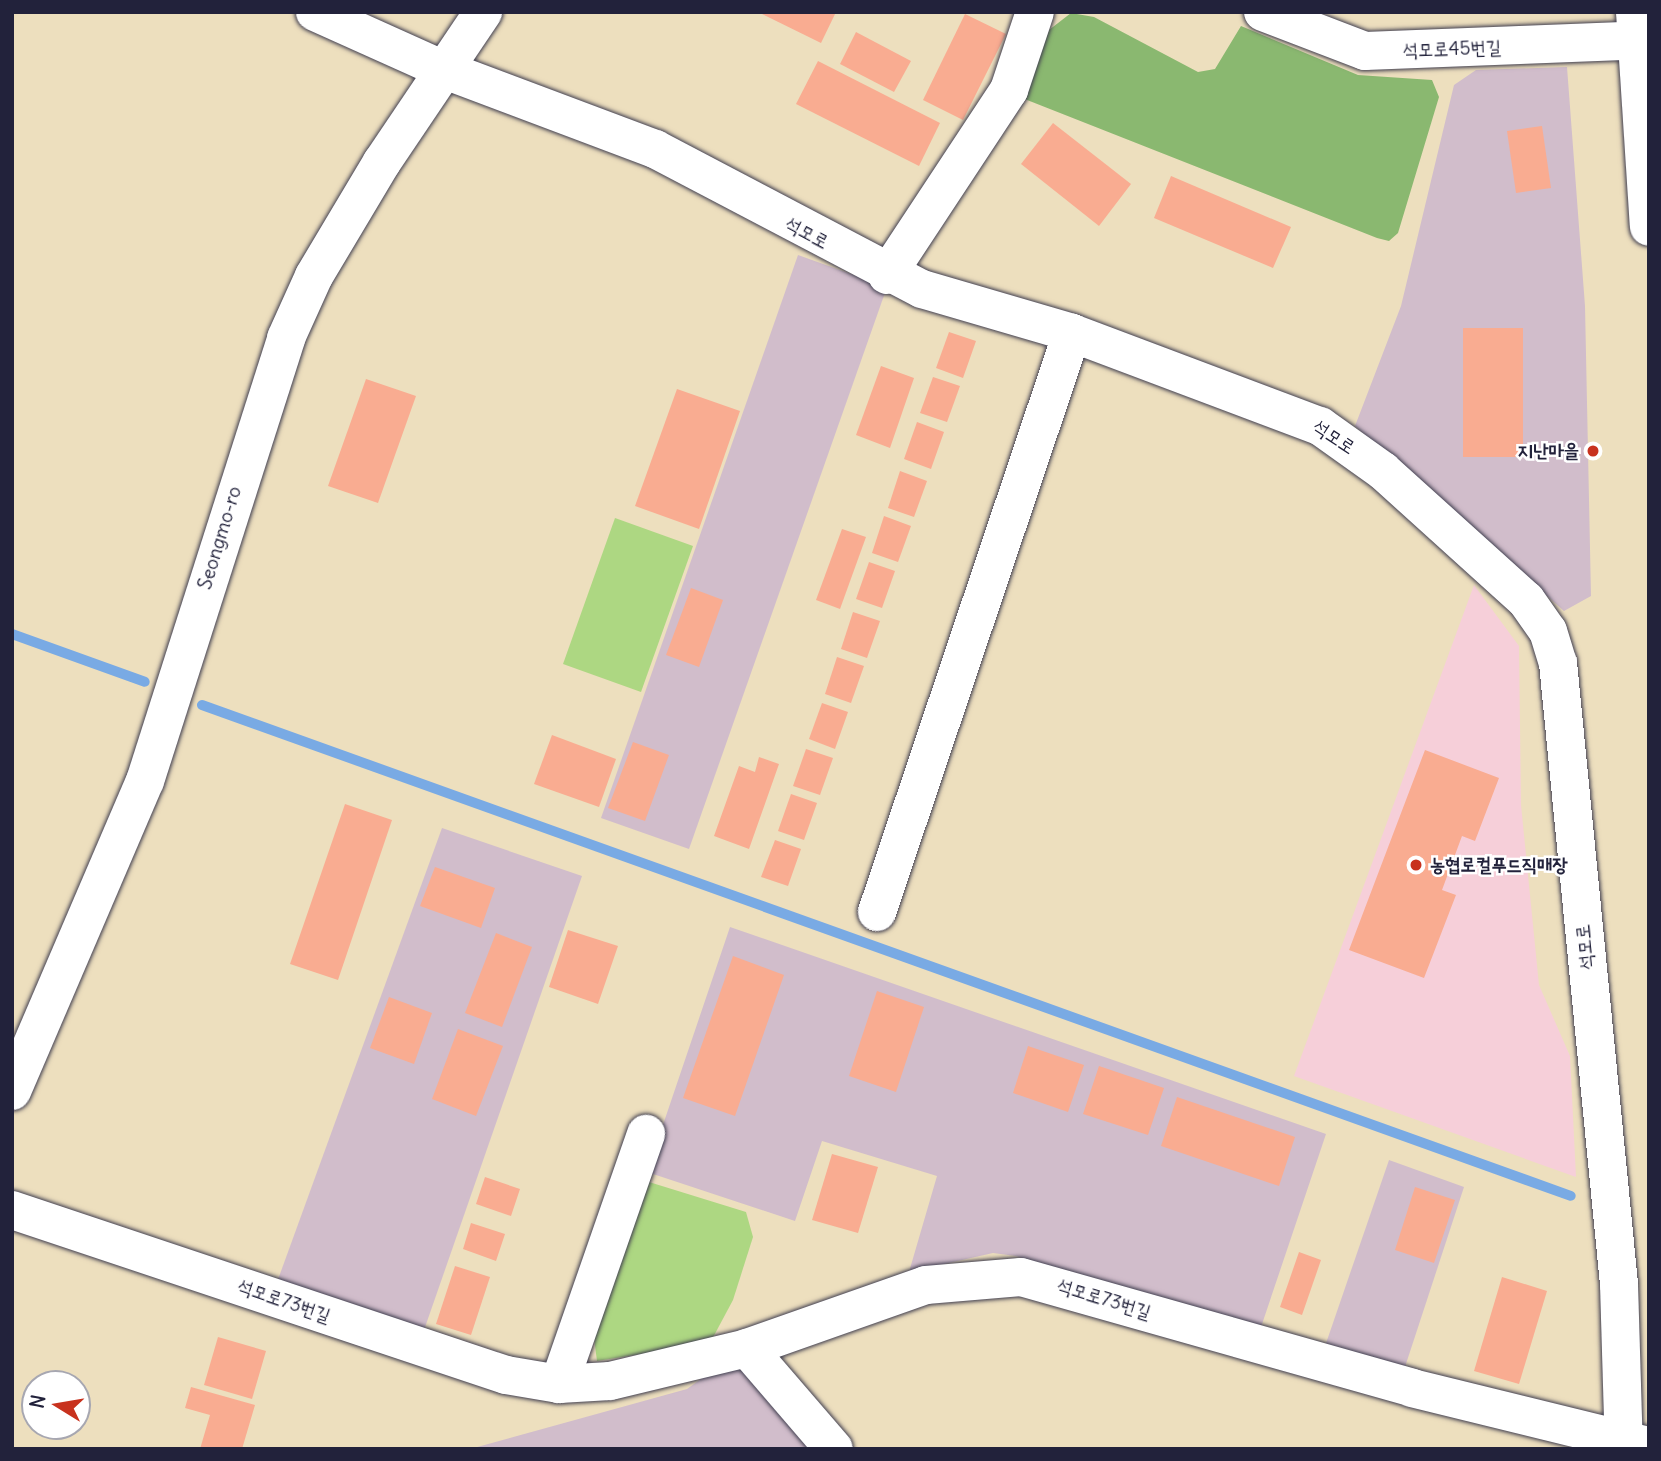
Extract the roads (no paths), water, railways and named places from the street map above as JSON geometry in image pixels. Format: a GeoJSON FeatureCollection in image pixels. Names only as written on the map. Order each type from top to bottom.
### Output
{"type":"FeatureCollection","features":[{"type":"Feature","properties":{"kind":"street","name":"석모로"},"geometry":{"type":"LineString","coordinates":[[315,12],[442,69],[655,149],[887,275],[1072,332],[1320,426],[1480,554],[1548,631],[1558,663],[1633,1446]]}},
{"type":"Feature","properties":{"kind":"street","name":"Seongmo-ro"},"geometry":{"type":"LineString","coordinates":[[12,1091],[145,780],[286,338],[314,276],[442,69],[483,12]]}},
{"type":"Feature","properties":{"kind":"street"},"geometry":{"type":"LineString","coordinates":[[887,275],[1009,90],[1035,12]]}},
{"type":"Feature","properties":{"kind":"street","name":"석모로45번길"},"geometry":{"type":"LineString","coordinates":[[1263,12],[1365,51],[1640,31]]}},
{"type":"Feature","properties":{"kind":"street"},"geometry":{"type":"LineString","coordinates":[[1640,31],[1649,227]]}},
{"type":"Feature","properties":{"kind":"street"},"geometry":{"type":"LineString","coordinates":[[877,912],[1072,332]]}},
{"type":"Feature","properties":{"kind":"street"},"geometry":{"type":"LineString","coordinates":[[559,1384],[646,1134]]}},
{"type":"Feature","properties":{"kind":"street","name":"석모로73번길"},"geometry":{"type":"LineString","coordinates":[[12,1210],[506,1375],[559,1384],[610,1381],[747,1348],[926,1285],[1021,1276],[1633,1446]]}},
{"type":"Feature","properties":{"kind":"street"},"geometry":{"type":"LineString","coordinates":[[747,1348],[834,1449]]}},
{"type":"Feature","properties":{"kind":"waterway"},"geometry":{"type":"LineString","coordinates":[[12,634],[145,682]]}},
{"type":"Feature","properties":{"kind":"waterway"},"geometry":{"type":"LineString","coordinates":[[202,705],[1571,1196]]}},
{"type":"Feature","properties":{"kind":"place","name":"지난마을"},"geometry":{"type":"Point","coordinates":[1593,451]}},
{"type":"Feature","properties":{"kind":"place","name":"농협로컬푸드직매장"},"geometry":{"type":"Point","coordinates":[1416,865]}}]}
